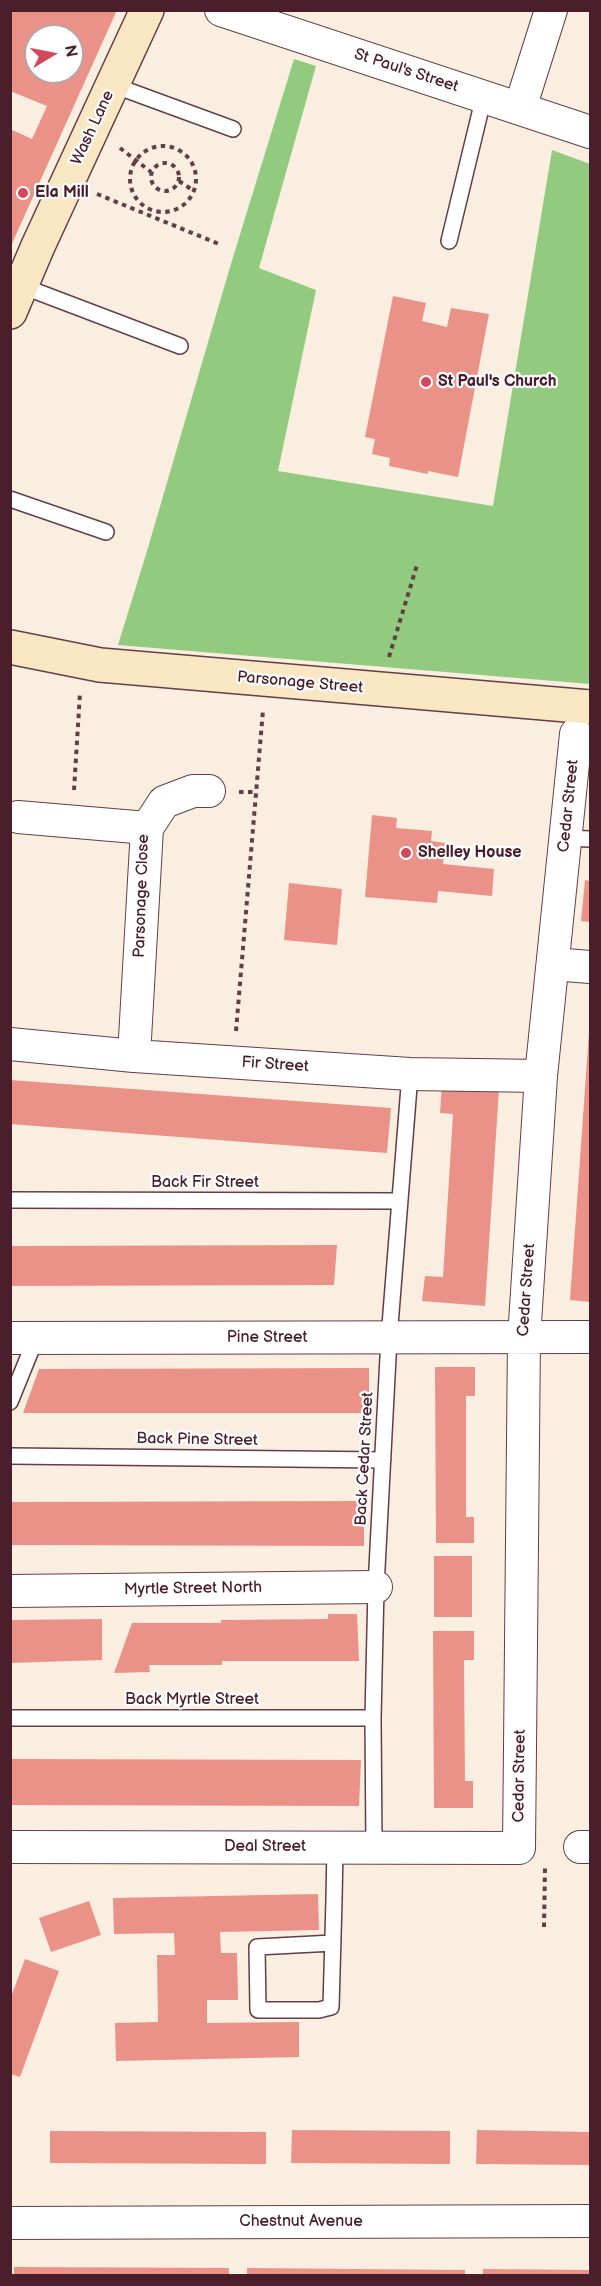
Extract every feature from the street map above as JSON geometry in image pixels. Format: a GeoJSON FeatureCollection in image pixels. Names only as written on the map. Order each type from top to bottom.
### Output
{"type":"FeatureCollection","features":[{"type":"Feature","properties":{"kind":"main road","name":"Wash Lane"},"geometry":{"type":"LineString","coordinates":[[16,299],[147,10]]}},
{"type":"Feature","properties":{"kind":"main road","name":"Parsonage Street"},"geometry":{"type":"LineString","coordinates":[[10,647],[100,666],[379,689],[584,721]]}},
{"type":"Feature","properties":{"kind":"street","name":"St Paul's Street"},"geometry":{"type":"LineString","coordinates":[[221,10],[591,132]]}},
{"type":"Feature","properties":{"kind":"street"},"geometry":{"type":"LineString","coordinates":[[520,108],[551,10]]}},
{"type":"Feature","properties":{"kind":"street","name":"Cedar Street"},"geometry":{"type":"LineString","coordinates":[[519,1848],[524,1338],[541,1076],[553,964],[578,838],[584,721]]}},
{"type":"Feature","properties":{"kind":"street"},"geometry":{"type":"LineString","coordinates":[[147,828],[164,802],[193,791],[209,791]]}},
{"type":"Feature","properties":{"kind":"street","name":"Parsonage Close"},"geometry":{"type":"LineString","coordinates":[[18,817],[147,828],[134,1056]]}},
{"type":"Feature","properties":{"kind":"street"},"geometry":{"type":"LineString","coordinates":[[553,964],[591,967]]}},
{"type":"Feature","properties":{"kind":"street","name":"Fir Street"},"geometry":{"type":"LineString","coordinates":[[10,1044],[134,1056],[410,1074],[541,1076]]}},
{"type":"Feature","properties":{"kind":"street","name":"Pine Street"},"geometry":{"type":"LineString","coordinates":[[23,1338],[591,1337]]}},
{"type":"Feature","properties":{"kind":"street","name":"Myrtle Street North"},"geometry":{"type":"LineString","coordinates":[[10,1591],[376,1587]]}},
{"type":"Feature","properties":{"kind":"street","name":"Deal Street"},"geometry":{"type":"LineString","coordinates":[[10,1847],[519,1848]]}},
{"type":"Feature","properties":{"kind":"street","name":"Chestnut Avenue"},"geometry":{"type":"LineString","coordinates":[[10,2223],[591,2221]]}},
{"type":"Feature","properties":{"kind":"lane"},"geometry":{"type":"LineString","coordinates":[[112,85],[233,129]]}},
{"type":"Feature","properties":{"kind":"lane"},"geometry":{"type":"LineString","coordinates":[[449,242],[484,96]]}},
{"type":"Feature","properties":{"kind":"lane"},"geometry":{"type":"LineString","coordinates":[[16,299],[180,346]]}},
{"type":"Feature","properties":{"kind":"lane"},"geometry":{"type":"LineString","coordinates":[[10,500],[106,532]]}},
{"type":"Feature","properties":{"kind":"lane","name":"Back Cedar Street"},"geometry":{"type":"LineString","coordinates":[[374,1847],[373,1718],[376,1587],[389,1338],[410,1074]]}},
{"type":"Feature","properties":{"kind":"lane","name":"Back Fir Street"},"geometry":{"type":"LineString","coordinates":[[10,1200],[399,1201]]}},
{"type":"Feature","properties":{"kind":"lane"},"geometry":{"type":"LineString","coordinates":[[10,1401],[23,1338]]}},
{"type":"Feature","properties":{"kind":"lane","name":"Back Pine Street"},"geometry":{"type":"LineString","coordinates":[[10,1456],[383,1460]]}},
{"type":"Feature","properties":{"kind":"lane","name":"Back Myrtle Street"},"geometry":{"type":"LineString","coordinates":[[10,1718],[373,1718]]}},
{"type":"Feature","properties":{"kind":"lane"},"geometry":{"type":"LineString","coordinates":[[333,1943],[257,1947],[258,2010],[319,2010],[331,2007],[333,1943],[335,1847]]}},
{"type":"Feature","properties":{"kind":"path"},"geometry":{"type":"LineString","coordinates":[[92,130],[136,159],[151,172],[153,186],[161,191],[170,191],[179,181],[178,171],[172,164],[158,164],[151,172]]}},
{"type":"Feature","properties":{"kind":"path"},"geometry":{"type":"LineString","coordinates":[[166,145],[177,148],[193,164],[197,175],[194,191],[176,210],[154,211],[137,199],[132,190],[130,179],[136,159],[144,151],[155,146],[166,145]]}},
{"type":"Feature","properties":{"kind":"path"},"geometry":{"type":"LineString","coordinates":[[179,181],[194,191]]}},
{"type":"Feature","properties":{"kind":"path"},"geometry":{"type":"LineString","coordinates":[[68,182],[219,244]]}},
{"type":"Feature","properties":{"kind":"path"},"geometry":{"type":"LineString","coordinates":[[379,689],[417,565]]}},
{"type":"Feature","properties":{"kind":"path"},"geometry":{"type":"LineString","coordinates":[[72,822],[79,702],[84,662]]}},
{"type":"Feature","properties":{"kind":"path"},"geometry":{"type":"LineString","coordinates":[[233,1062],[266,680]]}},
{"type":"Feature","properties":{"kind":"path"},"geometry":{"type":"LineString","coordinates":[[544,1927],[545,1881]]}},
{"type":"Feature","properties":{"kind":"green space"},"geometry":{"type":"Polygon","coordinates":[[[294,59],[316,66],[259,268],[316,290],[278,471],[493,506],[552,150],[590,164],[590,684],[118,645],[294,59]]]}},
{"type":"Feature","properties":{"kind":"building"},"geometry":{"type":"Polygon","coordinates":[[[10,10],[117,10],[84,83],[84,24],[24,24],[24,84],[84,84],[10,248],[10,129],[32,139],[47,106],[10,91],[10,10]]]}},
{"type":"Feature","properties":{"kind":"building","name":"St Paul's Church"},"geometry":{"type":"Polygon","coordinates":[[[393,296],[426,303],[422,321],[447,327],[451,308],[489,314],[458,477],[389,466],[390,458],[372,454],[375,439],[365,437],[393,296]]]}},
{"type":"Feature","properties":{"kind":"building","name":"Shelley House"},"geometry":{"type":"Polygon","coordinates":[[[372,815],[397,818],[396,828],[432,831],[431,841],[445,843],[443,864],[494,869],[492,896],[438,891],[437,903],[365,897],[372,815]]]}},
{"type":"Feature","properties":{"kind":"building"},"geometry":{"type":"Polygon","coordinates":[[[585,880],[590,881],[590,922],[581,921],[585,880]]]}},
{"type":"Feature","properties":{"kind":"building"},"geometry":{"type":"Polygon","coordinates":[[[289,883],[342,889],[337,945],[284,940],[289,883]]]}},
{"type":"Feature","properties":{"kind":"building"},"geometry":{"type":"Polygon","coordinates":[[[590,1032],[590,1302],[570,1300],[590,1032]]]}},
{"type":"Feature","properties":{"kind":"building"},"geometry":{"type":"Polygon","coordinates":[[[10,1080],[391,1108],[387,1153],[10,1124],[10,1080]]]}},
{"type":"Feature","properties":{"kind":"building"},"geometry":{"type":"Polygon","coordinates":[[[442,1085],[499,1089],[485,1306],[422,1301],[425,1276],[443,1277],[453,1114],[440,1113],[442,1085]]]}},
{"type":"Feature","properties":{"kind":"building"},"geometry":{"type":"Polygon","coordinates":[[[337,1245],[334,1285],[10,1286],[10,1246],[337,1245]]]}},
{"type":"Feature","properties":{"kind":"building"},"geometry":{"type":"Polygon","coordinates":[[[435,1367],[475,1367],[475,1396],[466,1396],[466,1517],[474,1517],[474,1543],[436,1543],[435,1367]]]}},
{"type":"Feature","properties":{"kind":"building"},"geometry":{"type":"Polygon","coordinates":[[[369,1368],[369,1413],[23,1413],[39,1369],[369,1368]]]}},
{"type":"Feature","properties":{"kind":"building"},"geometry":{"type":"Polygon","coordinates":[[[364,1501],[364,1546],[10,1545],[10,1502],[364,1501]]]}},
{"type":"Feature","properties":{"kind":"building"},"geometry":{"type":"Polygon","coordinates":[[[434,1556],[472,1556],[472,1617],[434,1617],[434,1556]]]}},
{"type":"Feature","properties":{"kind":"building"},"geometry":{"type":"Polygon","coordinates":[[[328,1614],[357,1614],[359,1661],[222,1661],[222,1665],[149,1665],[150,1672],[114,1673],[132,1623],[221,1623],[221,1620],[328,1619],[328,1614]]]}},
{"type":"Feature","properties":{"kind":"building"},"geometry":{"type":"Polygon","coordinates":[[[102,1619],[102,1660],[10,1663],[10,1620],[102,1619]]]}},
{"type":"Feature","properties":{"kind":"building"},"geometry":{"type":"Polygon","coordinates":[[[433,1631],[474,1631],[474,1660],[464,1660],[465,1781],[473,1781],[473,1808],[434,1808],[433,1631]]]}},
{"type":"Feature","properties":{"kind":"building"},"geometry":{"type":"Polygon","coordinates":[[[10,1759],[361,1760],[359,1806],[10,1805],[10,1759]]]}},
{"type":"Feature","properties":{"kind":"building"},"geometry":{"type":"Polygon","coordinates":[[[318,1894],[319,1930],[220,1932],[221,1953],[237,1953],[238,2000],[207,2000],[207,2023],[299,2022],[299,2057],[116,2061],[115,2023],[158,2022],[157,1955],[175,1955],[174,1933],[114,1934],[113,1898],[318,1894]]]}},
{"type":"Feature","properties":{"kind":"building"},"geometry":{"type":"Polygon","coordinates":[[[89,1901],[101,1935],[51,1952],[39,1918],[89,1901]]]}},
{"type":"Feature","properties":{"kind":"building"},"geometry":{"type":"Polygon","coordinates":[[[25,1959],[59,1971],[20,2077],[10,2074],[10,2000],[25,1959]]]}},
{"type":"Feature","properties":{"kind":"building"},"geometry":{"type":"Polygon","coordinates":[[[292,2130],[450,2131],[450,2164],[291,2163],[292,2130]]]}},
{"type":"Feature","properties":{"kind":"building"},"geometry":{"type":"Polygon","coordinates":[[[477,2130],[590,2132],[590,2165],[476,2164],[477,2130]]]}},
{"type":"Feature","properties":{"kind":"building"},"geometry":{"type":"Polygon","coordinates":[[[50,2131],[266,2132],[266,2164],[50,2163],[50,2131]]]}},
{"type":"Feature","properties":{"kind":"building"},"geometry":{"type":"Polygon","coordinates":[[[14,2267],[229,2268],[229,2276],[14,2276],[14,2267]]]}},
{"type":"Feature","properties":{"kind":"building"},"geometry":{"type":"Polygon","coordinates":[[[247,2268],[465,2270],[465,2276],[247,2276],[247,2268]]]}},
{"type":"Feature","properties":{"kind":"building"},"geometry":{"type":"Polygon","coordinates":[[[483,2269],[590,2270],[590,2276],[483,2276],[483,2269]]]}},
{"type":"Feature","properties":{"kind":"place","name":"Ela Mill"},"geometry":{"type":"Point","coordinates":[23,193]}},
{"type":"Feature","properties":{"kind":"place","name":"St Paul's Church"},"geometry":{"type":"Point","coordinates":[426,382]}},
{"type":"Feature","properties":{"kind":"place","name":"Shelley House"},"geometry":{"type":"Point","coordinates":[406,853]}}]}
